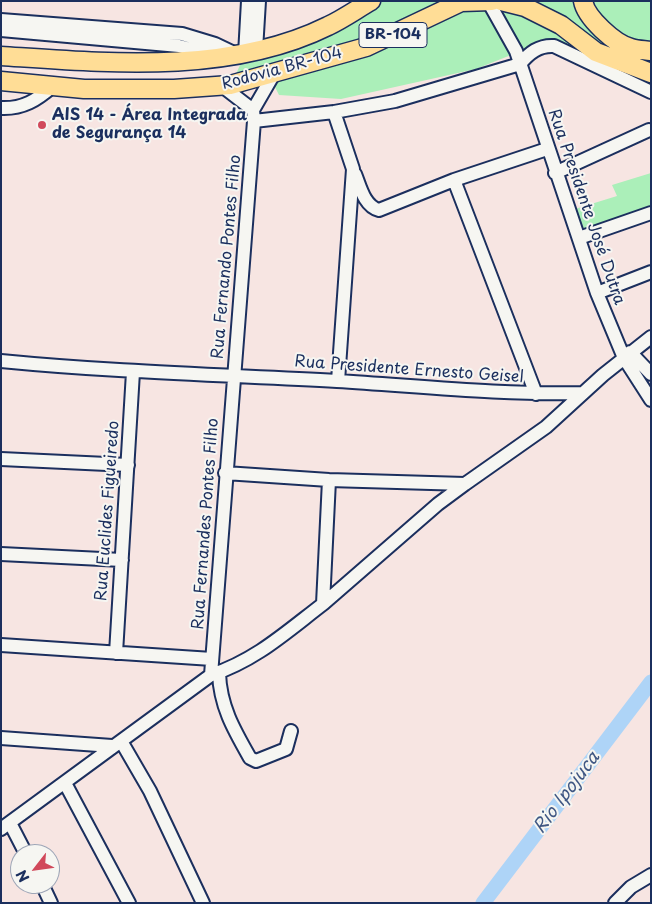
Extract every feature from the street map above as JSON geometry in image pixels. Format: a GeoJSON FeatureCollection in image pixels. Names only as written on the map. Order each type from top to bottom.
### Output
{"type":"FeatureCollection","features":[{"type":"Feature","properties":{"kind":"highway"},"geometry":{"type":"LineString","coordinates":[[338,20],[360,1]]}},
{"type":"Feature","properties":{"kind":"highway","name":"Rodovia BR-104"},"geometry":{"type":"LineString","coordinates":[[1,56],[124,63],[198,62],[241,54],[318,30],[371,1]]}},
{"type":"Feature","properties":{"kind":"highway"},"geometry":{"type":"LineString","coordinates":[[462,2],[490,1]]}},
{"type":"Feature","properties":{"kind":"highway"},"geometry":{"type":"LineString","coordinates":[[501,1],[525,7],[561,25],[596,52],[651,73]]}},
{"type":"Feature","properties":{"kind":"highway"},"geometry":{"type":"LineString","coordinates":[[583,1],[598,26],[614,39],[629,48],[651,51]]}},
{"type":"Feature","properties":{"kind":"highway","name":"Rodovia BR-104"},"geometry":{"type":"LineString","coordinates":[[1,81],[53,86],[174,89],[222,86],[366,47],[462,2]]}},
{"type":"Feature","properties":{"kind":"street"},"geometry":{"type":"LineString","coordinates":[[241,54],[248,1]]}},
{"type":"Feature","properties":{"kind":"street"},"geometry":{"type":"LineString","coordinates":[[241,54],[259,1]]}},
{"type":"Feature","properties":{"kind":"street","name":"Rua Presidente José Dutra"},"geometry":{"type":"LineString","coordinates":[[490,1],[511,40],[520,64],[597,294],[627,355]]}},
{"type":"Feature","properties":{"kind":"street"},"geometry":{"type":"LineString","coordinates":[[1,20],[182,34],[241,54]]}},
{"type":"Feature","properties":{"kind":"street"},"geometry":{"type":"LineString","coordinates":[[1,30],[179,46],[241,54]]}},
{"type":"Feature","properties":{"kind":"street"},"geometry":{"type":"LineString","coordinates":[[222,86],[254,116],[334,112],[395,101],[520,64],[528,55],[540,48],[554,46],[651,92]]}},
{"type":"Feature","properties":{"kind":"street"},"geometry":{"type":"LineString","coordinates":[[254,116],[275,72]]}},
{"type":"Feature","properties":{"kind":"street"},"geometry":{"type":"LineString","coordinates":[[1,108],[20,107],[36,101],[53,86]]}},
{"type":"Feature","properties":{"kind":"street"},"geometry":{"type":"LineString","coordinates":[[334,112],[365,198],[370,206],[378,210],[454,180],[547,149]]}},
{"type":"Feature","properties":{"kind":"street","name":"Rua Fernando Pontes Filho"},"geometry":{"type":"LineString","coordinates":[[234,376],[254,116]]}},
{"type":"Feature","properties":{"kind":"street"},"geometry":{"type":"LineString","coordinates":[[555,173],[649,130]]}},
{"type":"Feature","properties":{"kind":"street"},"geometry":{"type":"LineString","coordinates":[[338,382],[353,169]]}},
{"type":"Feature","properties":{"kind":"street"},"geometry":{"type":"LineString","coordinates":[[454,180],[536,394]]}},
{"type":"Feature","properties":{"kind":"street"},"geometry":{"type":"LineString","coordinates":[[578,238],[651,213]]}},
{"type":"Feature","properties":{"kind":"street"},"geometry":{"type":"LineString","coordinates":[[597,294],[651,272]]}},
{"type":"Feature","properties":{"kind":"street"},"geometry":{"type":"LineString","coordinates":[[18,844],[5,826],[215,674],[237,666],[254,656],[323,604],[438,504],[546,427],[627,355],[651,337]]}},
{"type":"Feature","properties":{"kind":"street"},"geometry":{"type":"LineString","coordinates":[[627,355],[651,374]]}},
{"type":"Feature","properties":{"kind":"street"},"geometry":{"type":"LineString","coordinates":[[627,355],[651,400]]}},
{"type":"Feature","properties":{"kind":"street","name":"Rua Presidente Ernesto Geisel"},"geometry":{"type":"LineString","coordinates":[[1,361],[133,372],[234,376],[536,394],[583,393]]}},
{"type":"Feature","properties":{"kind":"street","name":"Rua Euclides Figueiredo"},"geometry":{"type":"LineString","coordinates":[[116,652],[133,372]]}},
{"type":"Feature","properties":{"kind":"street","name":"Rua Fernandes Pontes Filho"},"geometry":{"type":"LineString","coordinates":[[234,376],[212,659],[226,713],[250,758],[256,761],[286,749],[291,731]]}},
{"type":"Feature","properties":{"kind":"street"},"geometry":{"type":"LineString","coordinates":[[1,459],[128,465]]}},
{"type":"Feature","properties":{"kind":"street"},"geometry":{"type":"LineString","coordinates":[[225,473],[329,480],[466,484]]}},
{"type":"Feature","properties":{"kind":"street"},"geometry":{"type":"LineString","coordinates":[[323,604],[329,480]]}},
{"type":"Feature","properties":{"kind":"street"},"geometry":{"type":"LineString","coordinates":[[1,554],[122,560]]}},
{"type":"Feature","properties":{"kind":"street"},"geometry":{"type":"LineString","coordinates":[[1,645],[212,659]]}},
{"type":"Feature","properties":{"kind":"street"},"geometry":{"type":"LineString","coordinates":[[1,738],[116,744]]}},
{"type":"Feature","properties":{"kind":"street"},"geometry":{"type":"LineString","coordinates":[[116,744],[150,791],[203,903]]}},
{"type":"Feature","properties":{"kind":"street"},"geometry":{"type":"LineString","coordinates":[[66,783],[130,903]]}},
{"type":"Feature","properties":{"kind":"street"},"geometry":{"type":"LineString","coordinates":[[622,900],[638,881],[651,875]]}},
{"type":"Feature","properties":{"kind":"green space"},"geometry":{"type":"Polygon","coordinates":[[[368,1],[492,1],[462,2],[366,47],[231,85],[245,54],[368,1]]]}},
{"type":"Feature","properties":{"kind":"green space"},"geometry":{"type":"Polygon","coordinates":[[[501,1],[651,1],[651,73],[501,1]]]}},
{"type":"Feature","properties":{"kind":"green space"},"geometry":{"type":"Polygon","coordinates":[[[496,6],[511,9],[651,79],[651,88],[555,41],[521,55],[496,6]]]}},
{"type":"Feature","properties":{"kind":"green space"},"geometry":{"type":"Polygon","coordinates":[[[462,8],[486,8],[511,55],[476,69],[341,99],[279,95],[274,85],[277,79],[365,56],[462,8]]]}},
{"type":"Feature","properties":{"kind":"green space"},"geometry":{"type":"Polygon","coordinates":[[[651,173],[651,208],[584,230],[575,209],[617,196],[612,185],[651,173]]]}},
{"type":"Feature","properties":{"kind":"waterway","name":"Rio Ipojuca"},"geometry":{"type":"LineString","coordinates":[[483,903],[651,682]]}},
{"type":"Feature","properties":{"kind":"place","name":"AIS 14 - Área Integrada de Segurança 14"},"geometry":{"type":"Point","coordinates":[42,125]}}]}
